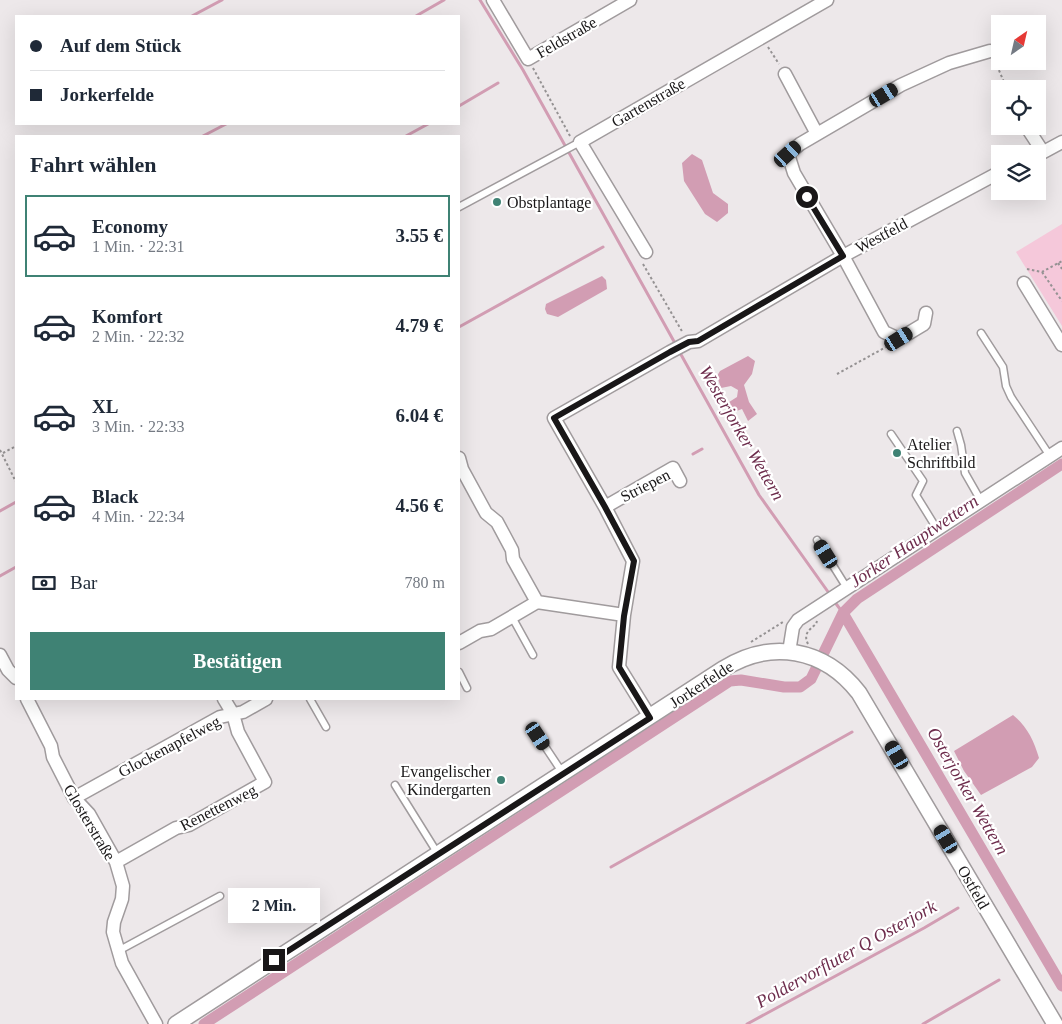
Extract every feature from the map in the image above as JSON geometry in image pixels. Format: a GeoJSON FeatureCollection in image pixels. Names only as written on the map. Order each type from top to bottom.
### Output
{"type":"FeatureCollection","features":[{"type":"Feature","properties":{"kind":"street"},"geometry":{"type":"LineString","coordinates":[[493,0],[528,59]]}},
{"type":"Feature","properties":{"kind":"street","name":"Feldstraße"},"geometry":{"type":"LineString","coordinates":[[528,59],[630,0]]}},
{"type":"Feature","properties":{"kind":"street","name":"Gartenstraße"},"geometry":{"type":"LineString","coordinates":[[577,143],[827,0]]}},
{"type":"Feature","properties":{"kind":"street"},"geometry":{"type":"LineString","coordinates":[[926,313],[924,324],[899,339],[884,332],[843,256],[794,173],[788,154],[800,144],[901,85],[949,63],[990,51]]}},
{"type":"Feature","properties":{"kind":"street"},"geometry":{"type":"LineString","coordinates":[[785,74],[817,134]]}},
{"type":"Feature","properties":{"kind":"street"},"geometry":{"type":"LineString","coordinates":[[1046,150],[1062,142]]}},
{"type":"Feature","properties":{"kind":"street"},"geometry":{"type":"LineString","coordinates":[[577,143],[646,252]]}},
{"type":"Feature","properties":{"kind":"street","name":"Westfeld"},"geometry":{"type":"LineString","coordinates":[[650,718],[619,667],[624,616],[634,561],[554,418],[670,352],[698,341],[843,256],[991,177]]}},
{"type":"Feature","properties":{"kind":"street"},"geometry":{"type":"LineString","coordinates":[[1024,283],[1062,344]]}},
{"type":"Feature","properties":{"kind":"street"},"geometry":{"type":"LineString","coordinates":[[789,652],[794,624],[811,611],[1062,448]]}},
{"type":"Feature","properties":{"kind":"street"},"geometry":{"type":"LineString","coordinates":[[460,462],[462,469],[486,513],[497,522],[512,550],[513,559],[537,602]]}},
{"type":"Feature","properties":{"kind":"street","name":"Striepen"},"geometry":{"type":"LineString","coordinates":[[605,507],[673,468],[680,481]]}},
{"type":"Feature","properties":{"kind":"street"},"geometry":{"type":"LineString","coordinates":[[460,642],[480,631],[491,629],[537,602],[624,616]]}},
{"type":"Feature","properties":{"kind":"street","name":"Ostfeld"},"geometry":{"type":"LineString","coordinates":[[789,652],[810,652],[845,677],[864,700],[1054,1024]]}},
{"type":"Feature","properties":{"kind":"street","name":"Jorkerfelde"},"geometry":{"type":"LineString","coordinates":[[176,1024],[734,662],[761,653],[789,652]]}},
{"type":"Feature","properties":{"kind":"street"},"geometry":{"type":"LineString","coordinates":[[0,655],[8,670],[15,677]]}},
{"type":"Feature","properties":{"kind":"street","name":"Glosterstraße"},"geometry":{"type":"LineString","coordinates":[[28,700],[52,746],[53,757],[74,798],[89,814],[116,862],[122,886],[122,899],[114,922],[113,932],[122,963],[156,1024]]}},
{"type":"Feature","properties":{"kind":"street","name":"Renettenweg"},"geometry":{"type":"LineString","coordinates":[[116,862],[176,828],[189,825],[265,782],[238,732],[233,714],[225,700]]}},
{"type":"Feature","properties":{"kind":"street","name":"Glockenapfelweg"},"geometry":{"type":"LineString","coordinates":[[74,798],[220,717],[243,712],[264,700]]}},
{"type":"Feature","properties":{"kind":"lane"},"geometry":{"type":"LineString","coordinates":[[460,206],[577,143]]}},
{"type":"Feature","properties":{"kind":"lane"},"geometry":{"type":"LineString","coordinates":[[981,333],[1003,367],[1006,386],[1011,397],[1050,456]]}},
{"type":"Feature","properties":{"kind":"lane"},"geometry":{"type":"LineString","coordinates":[[956,431],[961,445],[965,473],[981,501]]}},
{"type":"Feature","properties":{"kind":"lane"},"geometry":{"type":"LineString","coordinates":[[891,434],[922,481],[916,494],[937,529]]}},
{"type":"Feature","properties":{"kind":"lane"},"geometry":{"type":"LineString","coordinates":[[817,540],[847,588]]}},
{"type":"Feature","properties":{"kind":"lane"},"geometry":{"type":"LineString","coordinates":[[512,617],[533,655]]}},
{"type":"Feature","properties":{"kind":"lane"},"geometry":{"type":"LineString","coordinates":[[460,674],[467,688]]}},
{"type":"Feature","properties":{"kind":"lane"},"geometry":{"type":"LineString","coordinates":[[311,700],[326,727]]}},
{"type":"Feature","properties":{"kind":"lane"},"geometry":{"type":"LineString","coordinates":[[538,736],[563,774]]}},
{"type":"Feature","properties":{"kind":"lane"},"geometry":{"type":"LineString","coordinates":[[395,785],[438,854]]}},
{"type":"Feature","properties":{"kind":"lane"},"geometry":{"type":"LineString","coordinates":[[118,950],[220,896]]}},
{"type":"Feature","properties":{"kind":"path"},"geometry":{"type":"LineString","coordinates":[[762,36],[785,74]]}},
{"type":"Feature","properties":{"kind":"path"},"geometry":{"type":"LineString","coordinates":[[990,51],[1003,80]]}},
{"type":"Feature","properties":{"kind":"path"},"geometry":{"type":"LineString","coordinates":[[528,59],[570,136],[577,143]]}},
{"type":"Feature","properties":{"kind":"path"},"geometry":{"type":"LineString","coordinates":[[1026,269],[1042,272],[1062,261]]}},
{"type":"Feature","properties":{"kind":"path"},"geometry":{"type":"LineString","coordinates":[[1058,263],[1062,268]]}},
{"type":"Feature","properties":{"kind":"path"},"geometry":{"type":"LineString","coordinates":[[1042,272],[1062,301]]}},
{"type":"Feature","properties":{"kind":"path"},"geometry":{"type":"LineString","coordinates":[[836,374],[899,339]]}},
{"type":"Feature","properties":{"kind":"path"},"geometry":{"type":"LineString","coordinates":[[2,453],[15,446]]}},
{"type":"Feature","properties":{"kind":"path"},"geometry":{"type":"LineString","coordinates":[[0,450],[15,480]]}},
{"type":"Feature","properties":{"kind":"path"},"geometry":{"type":"LineString","coordinates":[[810,652],[806,642],[806,635],[808,630],[816,624],[817,619],[811,611]]}},
{"type":"Feature","properties":{"kind":"shaded area"},"geometry":{"type":"Polygon","coordinates":[[[692,154],[702,160],[713,193],[728,204],[728,213],[717,222],[705,214],[684,181],[682,163],[692,154]]]}},
{"type":"Feature","properties":{"kind":"shaded area"},"geometry":{"type":"Polygon","coordinates":[[[1062,224],[1062,326],[1016,252],[1062,224]]]}},
{"type":"Feature","properties":{"kind":"shaded area"},"geometry":{"type":"Polygon","coordinates":[[[602,276],[606,280],[607,289],[558,317],[547,314],[546,304],[602,276]]]}},
{"type":"Feature","properties":{"kind":"shaded area"},"geometry":{"type":"Polygon","coordinates":[[[748,356],[755,361],[752,374],[744,385],[749,402],[757,414],[748,421],[742,409],[734,412],[726,404],[737,397],[738,390],[731,386],[721,388],[717,376],[720,371],[748,356]]]}},
{"type":"Feature","properties":{"kind":"shaded area"},"geometry":{"type":"Polygon","coordinates":[[[1013,715],[1029,734],[1039,758],[1032,767],[981,795],[964,771],[954,751],[1013,715]]]}},
{"type":"Feature","properties":{"kind":"waterway"},"geometry":{"type":"LineString","coordinates":[[194,15],[222,0]]}},
{"type":"Feature","properties":{"kind":"waterway"},"geometry":{"type":"LineString","coordinates":[[418,15],[444,0]]}},
{"type":"Feature","properties":{"kind":"waterway","name":"Westerjorker Wettern"},"geometry":{"type":"LineString","coordinates":[[480,0],[523,70],[676,345]]}},
{"type":"Feature","properties":{"kind":"waterway"},"geometry":{"type":"LineString","coordinates":[[460,105],[498,83]]}},
{"type":"Feature","properties":{"kind":"waterway"},"geometry":{"type":"LineString","coordinates":[[205,135],[224,125]]}},
{"type":"Feature","properties":{"kind":"waterway"},"geometry":{"type":"LineString","coordinates":[[408,135],[426,125]]}},
{"type":"Feature","properties":{"kind":"waterway"},"geometry":{"type":"LineString","coordinates":[[460,326],[603,247]]}},
{"type":"Feature","properties":{"kind":"waterway","name":"Westerjorker Wettern"},"geometry":{"type":"LineString","coordinates":[[679,351],[759,495],[831,596]]}},
{"type":"Feature","properties":{"kind":"waterway"},"geometry":{"type":"LineString","coordinates":[[693,454],[702,449]]}},
{"type":"Feature","properties":{"kind":"waterway","name":"Jorker Hauptwettern"},"geometry":{"type":"LineString","coordinates":[[204,1024],[730,681],[741,680],[784,687],[800,687],[811,679],[843,613],[857,599],[1062,464]]}},
{"type":"Feature","properties":{"kind":"waterway"},"geometry":{"type":"LineString","coordinates":[[0,511],[15,503]]}},
{"type":"Feature","properties":{"kind":"waterway"},"geometry":{"type":"LineString","coordinates":[[0,576],[15,568]]}},
{"type":"Feature","properties":{"kind":"waterway","name":"Westerjorker Wettern"},"geometry":{"type":"LineString","coordinates":[[834,601],[843,613]]}},
{"type":"Feature","properties":{"kind":"waterway","name":"Osterjorker Wettern"},"geometry":{"type":"LineString","coordinates":[[843,613],[1062,986]]}},
{"type":"Feature","properties":{"kind":"waterway"},"geometry":{"type":"LineString","coordinates":[[611,867],[852,732]]}},
{"type":"Feature","properties":{"kind":"waterway","name":"Poldervorfluter Q Osterjork"},"geometry":{"type":"LineString","coordinates":[[747,1024],[958,908]]}},
{"type":"Feature","properties":{"kind":"waterway"},"geometry":{"type":"LineString","coordinates":[[923,1024],[999,980]]}},
{"type":"Feature","properties":{"kind":"place","name":"Obstplantage"},"geometry":{"type":"Point","coordinates":[497,202]}},
{"type":"Feature","properties":{"kind":"place","name":"Atelier Schriftbild"},"geometry":{"type":"Point","coordinates":[897,453]}},
{"type":"Feature","properties":{"kind":"place","name":"Evangelischer Kindergarten"},"geometry":{"type":"Point","coordinates":[501,780]}},
{"type":"Feature","properties":{"kind":"route"},"geometry":{"type":"LineString","coordinates":[[274,960],[650,718],[619,667],[624,616],[634,561],[554,418],[670,352],[689,342],[698,341],[843,256],[807,197]]}}]}
